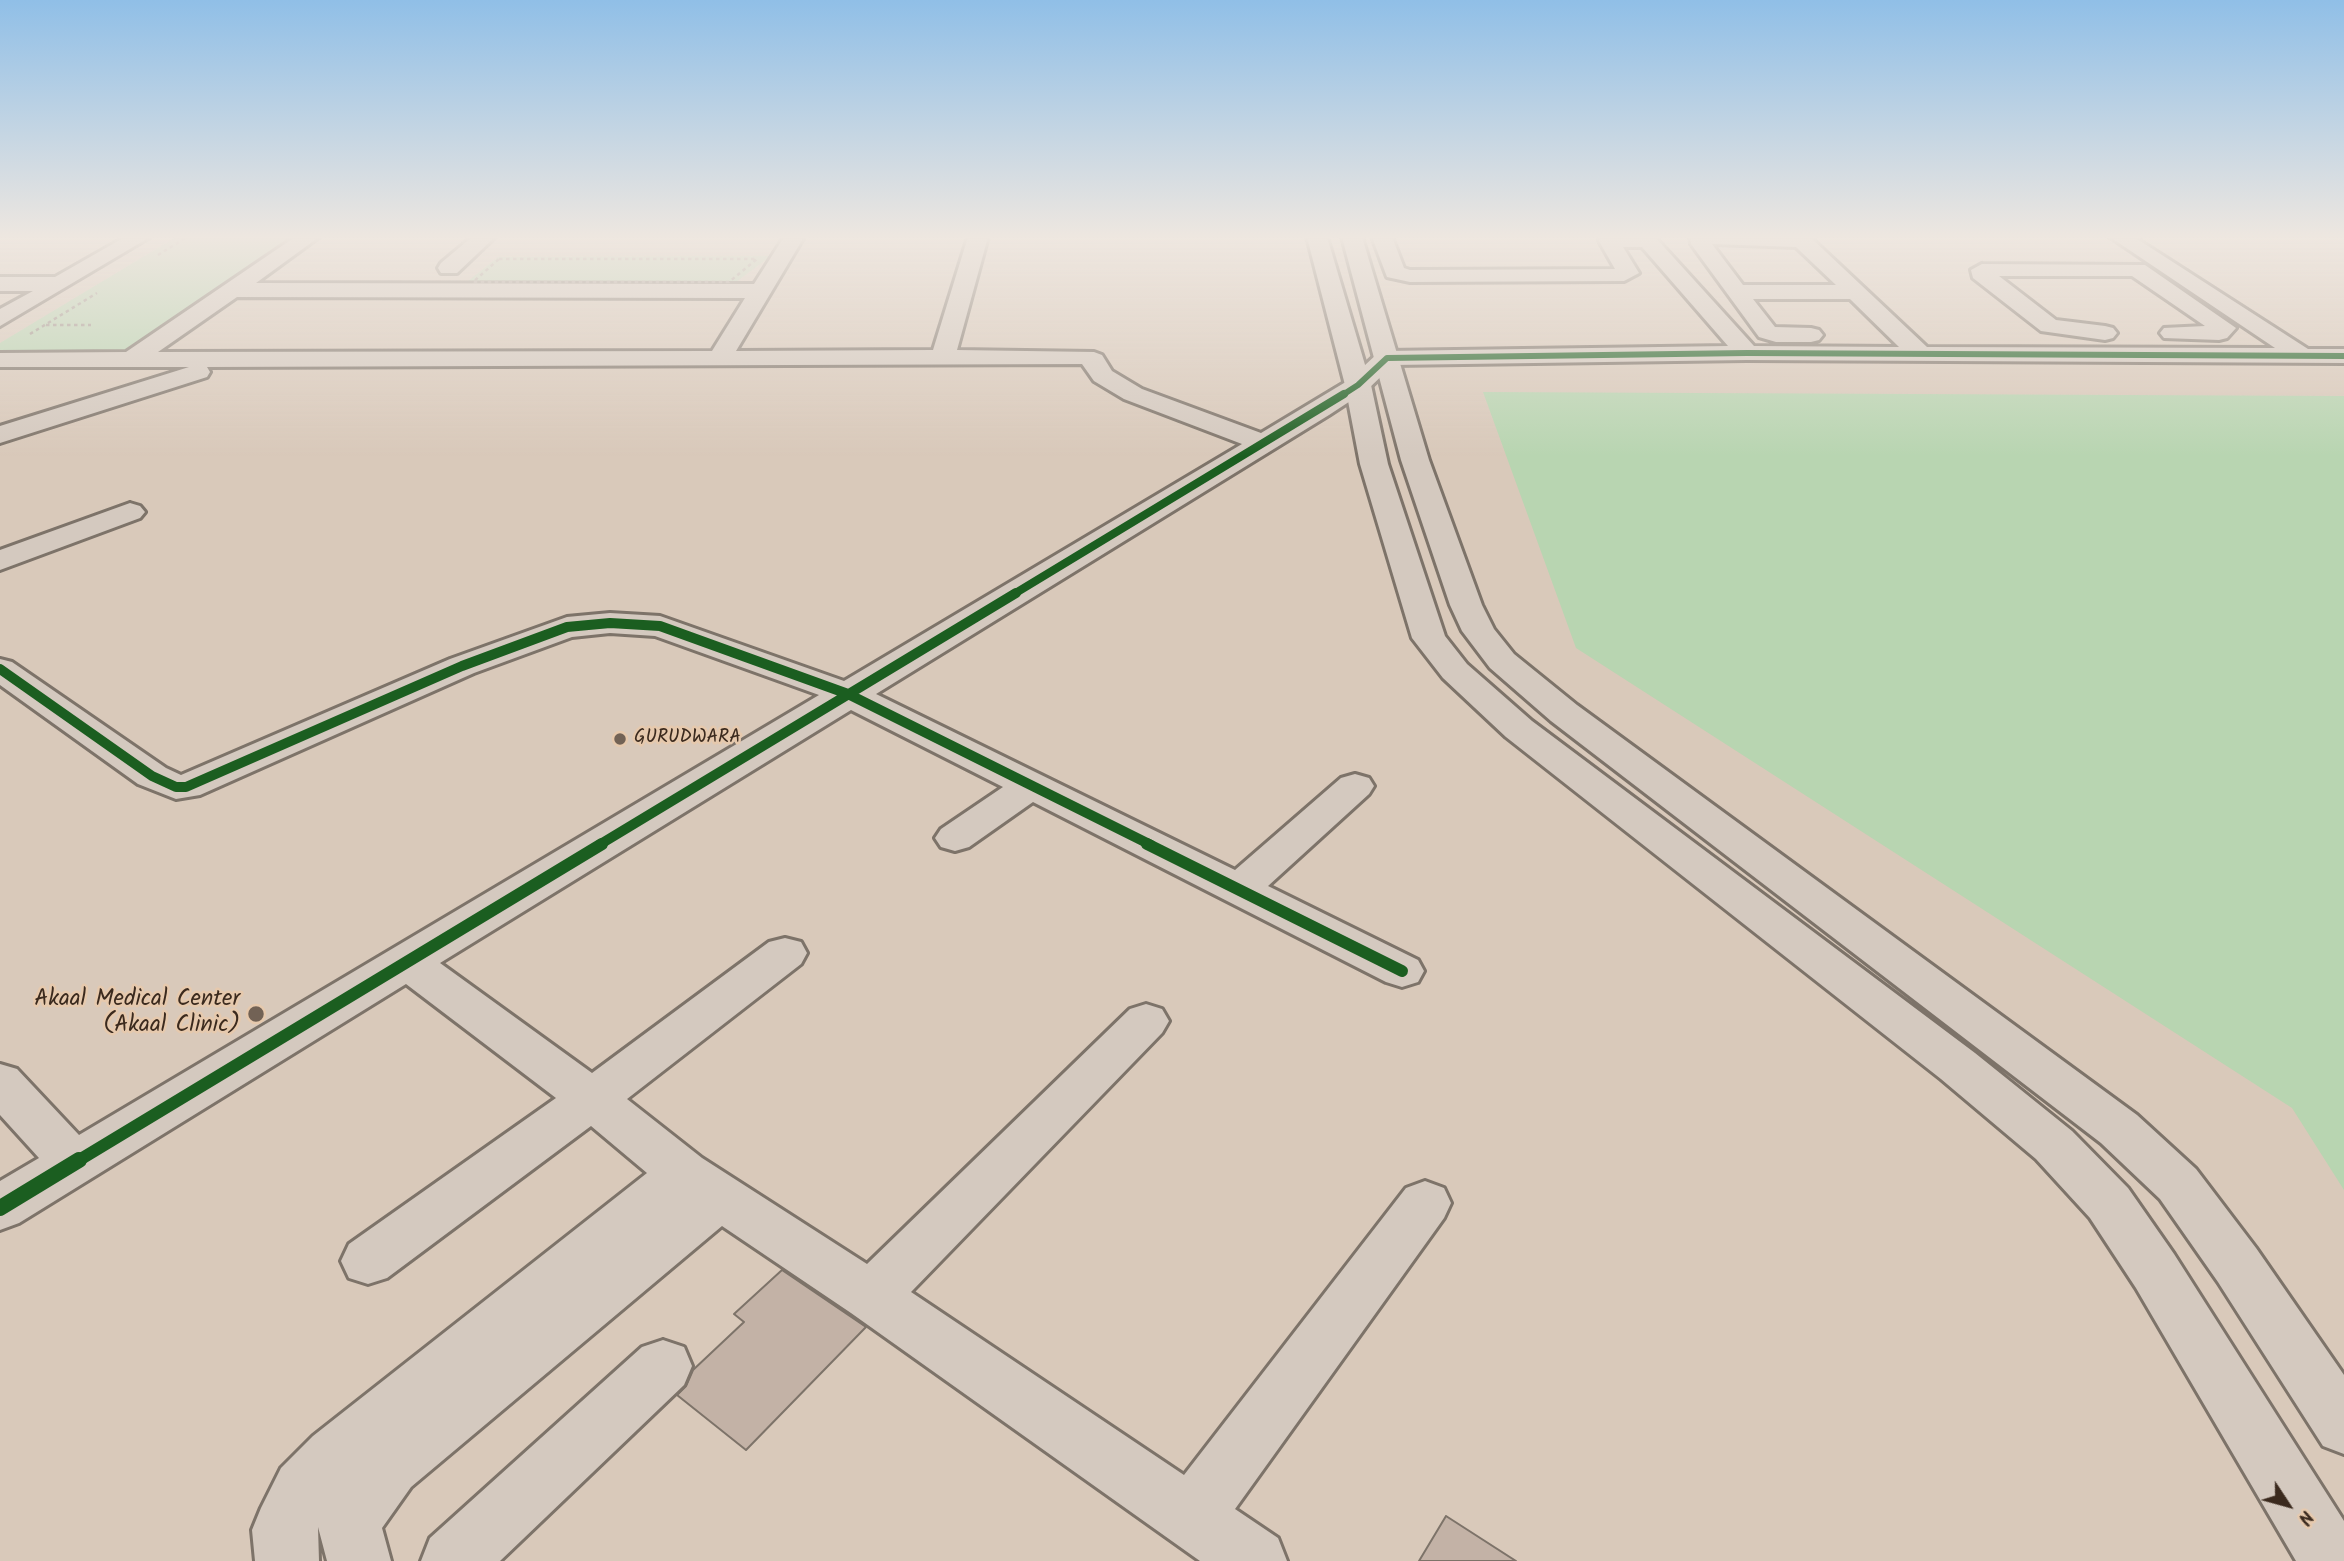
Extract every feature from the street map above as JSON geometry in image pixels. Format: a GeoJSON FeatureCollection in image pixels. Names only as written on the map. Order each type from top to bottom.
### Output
{"type":"FeatureCollection","features":[{"type":"Feature","properties":{"kind":"street"},"geometry":{"type":"LineString","coordinates":[[129,361],[204,310]]}},
{"type":"Feature","properties":{"kind":"street"},"geometry":{"type":"LineString","coordinates":[[718,360],[749,310]]}},
{"type":"Feature","properties":{"kind":"street"},"geometry":{"type":"LineString","coordinates":[[943,358],[957,310]]}},
{"type":"Feature","properties":{"kind":"street"},"geometry":{"type":"LineString","coordinates":[[1347,310],[1372,372],[1415,460],[1466,605],[1479,631],[1502,661],[1564,713],[2119,1129],[2178,1184],[2237,1265],[2344,1426]]}},
{"type":"Feature","properties":{"kind":"street"},"geometry":{"type":"LineString","coordinates":[[1363,310],[1372,372],[1374,464],[1429,638],[1455,671],[1519,729],[1958,1066],[2054,1145],[2109,1203],[2155,1271],[2332,1561]]}},
{"type":"Feature","properties":{"kind":"street"},"geometry":{"type":"LineString","coordinates":[[1708,310],[1747,354]]}},
{"type":"Feature","properties":{"kind":"street"},"geometry":{"type":"LineString","coordinates":[[1752,310],[1767,331],[1776,335],[1900,334]]}},
{"type":"Feature","properties":{"kind":"street"},"geometry":{"type":"LineString","coordinates":[[1874,310],[1921,354]]}},
{"type":"Feature","properties":{"kind":"street"},"geometry":{"type":"LineString","coordinates":[[2028,310],[2049,326],[2075,332],[2219,332],[2224,328],[2197,310]]}},
{"type":"Feature","properties":{"kind":"street"},"geometry":{"type":"LineString","coordinates":[[2233,310],[2304,356]]}},
{"type":"Feature","properties":{"kind":"street"},"geometry":{"type":"LineString","coordinates":[[2121,334],[2119,338],[2138,355]]}},
{"type":"Feature","properties":{"kind":"street"},"geometry":{"type":"LineString","coordinates":[[0,1208],[1263,443],[1372,372],[1747,354],[2344,356]]}},
{"type":"Feature","properties":{"kind":"street"},"geometry":{"type":"LineString","coordinates":[[0,360],[1085,357],[1093,360],[1104,376],[1133,394],[1263,443]]}},
{"type":"Feature","properties":{"kind":"street"},"geometry":{"type":"LineString","coordinates":[[0,435],[233,361]]}},
{"type":"Feature","properties":{"kind":"street"},"geometry":{"type":"LineString","coordinates":[[0,561],[130,512]]}},
{"type":"Feature","properties":{"kind":"street"},"geometry":{"type":"LineString","coordinates":[[4,676],[141,769],[176,787],[186,787],[462,666],[567,626],[610,622],[660,626],[848,694],[1402,971]]}},
{"type":"Feature","properties":{"kind":"street"},"geometry":{"type":"LineString","coordinates":[[955,838],[1032,785]]}},
{"type":"Feature","properties":{"kind":"street"},"geometry":{"type":"LineString","coordinates":[[1239,889],[1355,786]]}},
{"type":"Feature","properties":{"kind":"street"},"geometry":{"type":"LineString","coordinates":[[368,1261],[592,1099],[785,953]]}},
{"type":"Feature","properties":{"kind":"street"},"geometry":{"type":"LineString","coordinates":[[406,961],[592,1099],[702,1185],[871,1296],[1255,1561]]}},
{"type":"Feature","properties":{"kind":"street"},"geometry":{"type":"LineString","coordinates":[[871,1296],[1146,1021]]}},
{"type":"Feature","properties":{"kind":"street"},"geometry":{"type":"LineString","coordinates":[[0,1082],[74,1163]]}},
{"type":"Feature","properties":{"kind":"street"},"geometry":{"type":"LineString","coordinates":[[287,1561],[284,1530],[303,1490],[335,1457],[702,1185]]}},
{"type":"Feature","properties":{"kind":"street"},"geometry":{"type":"LineString","coordinates":[[359,1561],[348,1521],[389,1466],[702,1185]]}},
{"type":"Feature","properties":{"kind":"street"},"geometry":{"type":"LineString","coordinates":[[1192,1516],[1425,1203]]}},
{"type":"Feature","properties":{"kind":"street"},"geometry":{"type":"LineString","coordinates":[[453,1561],[663,1366]]}},
{"type":"Feature","properties":{"kind":"path"},"geometry":{"type":"LineString","coordinates":[[21,339],[69,310]]}},
{"type":"Feature","properties":{"kind":"path"},"geometry":{"type":"LineString","coordinates":[[44,325],[91,325]]}},
{"type":"Feature","properties":{"kind":"green space"},"geometry":{"type":"Polygon","coordinates":[[[55,310],[185,310],[123,351],[0,352],[0,343],[55,310]]]}},
{"type":"Feature","properties":{"kind":"green space"},"geometry":{"type":"Polygon","coordinates":[[[1483,392],[2344,396],[2344,1190],[2292,1108],[1576,648],[1483,392]]]}},
{"type":"Feature","properties":{"kind":"building"},"geometry":{"type":"Polygon","coordinates":[[[782,1270],[866,1327],[746,1450],[677,1395],[686,1386],[693,1370],[744,1322],[734,1314],[782,1270]]]}},
{"type":"Feature","properties":{"kind":"building"},"geometry":{"type":"Polygon","coordinates":[[[1446,1516],[1516,1561],[1419,1561],[1446,1516]]]}},
{"type":"Feature","properties":{"kind":"cycle path"},"geometry":{"type":"LineString","coordinates":[[0,1208],[1320,409],[1358,385],[1387,358],[1747,353],[2344,356]]}},
{"type":"Feature","properties":{"kind":"cycle path"},"geometry":{"type":"LineString","coordinates":[[0,669],[152,776],[176,787],[186,787],[462,666],[567,627],[610,623],[660,626],[848,694],[1402,971]]}},
{"type":"Feature","properties":{"kind":"place","name":"GURUDWARA"},"geometry":{"type":"Point","coordinates":[620,739]}},
{"type":"Feature","properties":{"kind":"place","name":"Akaal Medical Center (Akaal Clinic)"},"geometry":{"type":"Point","coordinates":[256,1014]}}]}
